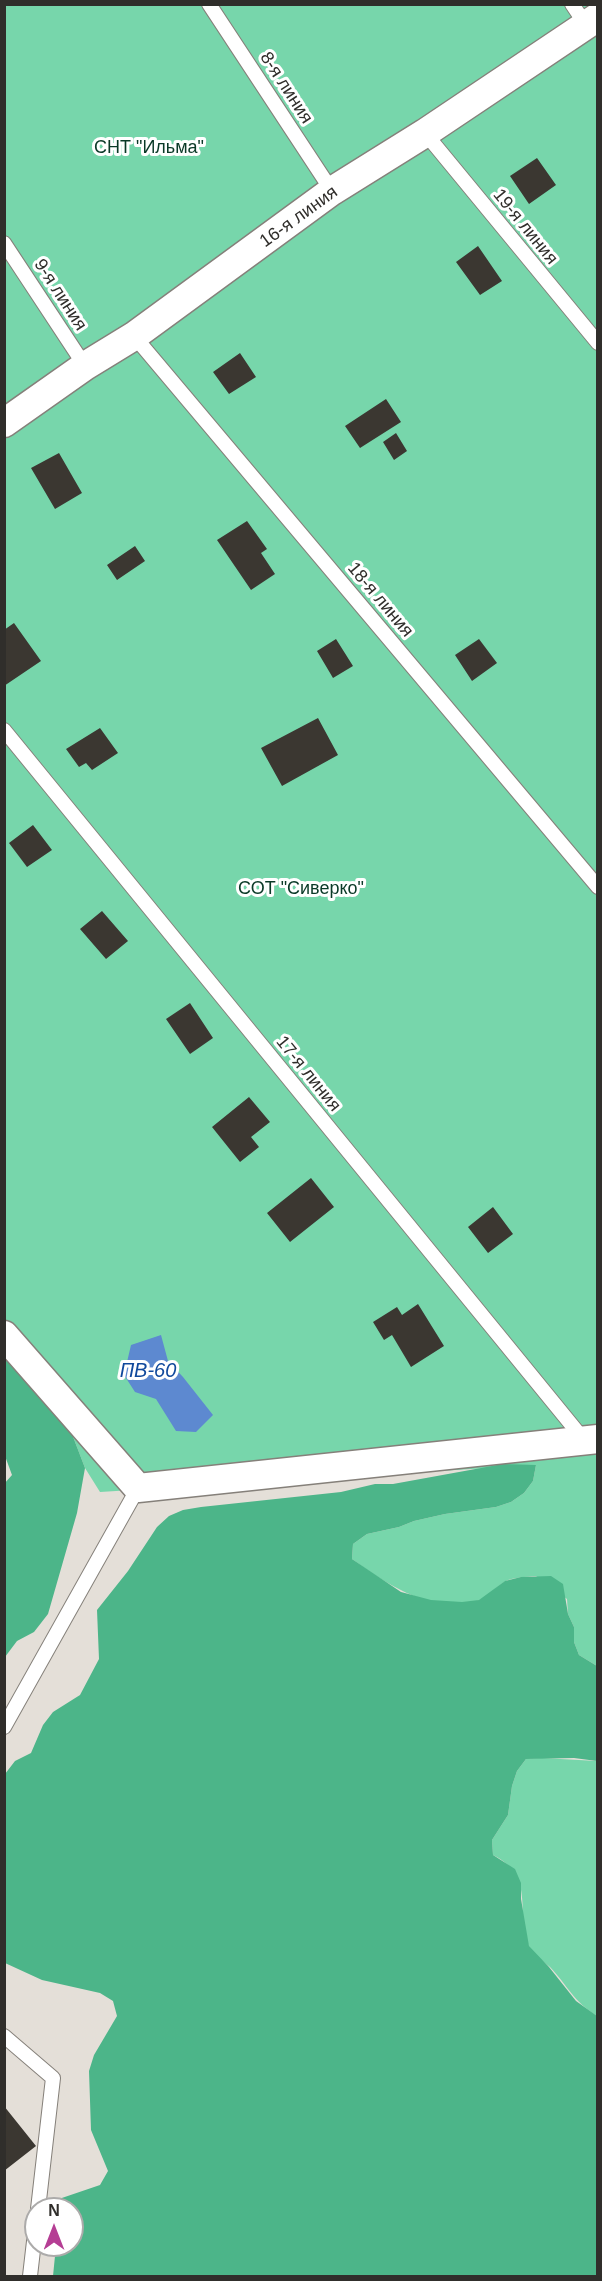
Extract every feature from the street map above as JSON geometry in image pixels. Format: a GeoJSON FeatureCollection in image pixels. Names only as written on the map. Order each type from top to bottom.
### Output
{"type":"FeatureCollection","features":[{"type":"Feature","properties":{"kind":"street","name":"16-я линия"},"geometry":{"type":"LineString","coordinates":[[4,423],[85,366],[134,336],[332,191],[425,133],[585,16]]}},
{"type":"Feature","properties":{"kind":"street"},"geometry":{"type":"LineString","coordinates":[[4,1335],[138,1488],[591,1440]]}},
{"type":"Feature","properties":{"kind":"lane","name":"8-я линия"},"geometry":{"type":"LineString","coordinates":[[209,4],[332,191]]}},
{"type":"Feature","properties":{"kind":"lane","name":"19-я линия"},"geometry":{"type":"LineString","coordinates":[[425,133],[597,343]]}},
{"type":"Feature","properties":{"kind":"lane","name":"9-я линия"},"geometry":{"type":"LineString","coordinates":[[4,243],[85,366]]}},
{"type":"Feature","properties":{"kind":"lane","name":"18-я линия"},"geometry":{"type":"LineString","coordinates":[[134,336],[597,887]]}},
{"type":"Feature","properties":{"kind":"lane","name":"17-я линия"},"geometry":{"type":"LineString","coordinates":[[4,730],[591,1440]]}},
{"type":"Feature","properties":{"kind":"lane"},"geometry":{"type":"LineString","coordinates":[[4,1728],[138,1488]]}},
{"type":"Feature","properties":{"kind":"lane"},"geometry":{"type":"LineString","coordinates":[[4,2036],[53,2078],[39,2197]]}},
{"type":"Feature","properties":{"kind":"lane"},"geometry":{"type":"LineString","coordinates":[[30,2277],[32,2257]]}},
{"type":"Feature","properties":{"kind":"green space","name":"СОТ \"Сиверко\""},"geometry":{"type":"Polygon","coordinates":[[[4,5],[597,5],[597,1666],[579,1655],[574,1642],[574,1627],[568,1614],[567,1599],[536,1576],[508,1580],[485,1598],[477,1601],[459,1604],[442,1603],[426,1600],[395,1587],[352,1559],[353,1544],[367,1534],[445,1514],[496,1507],[511,1502],[524,1493],[533,1481],[536,1465],[100,1492],[85,1468],[72,1434],[5,1355],[4,5]]]}},
{"type":"Feature","properties":{"kind":"green space"},"geometry":{"type":"Polygon","coordinates":[[[4,1355],[72,1434],[85,1468],[77,1513],[48,1614],[34,1632],[17,1641],[5,1657],[4,1484],[12,1475],[5,1456],[4,1355]]]}},
{"type":"Feature","properties":{"kind":"green space"},"geometry":{"type":"Polygon","coordinates":[[[503,1464],[536,1465],[533,1481],[524,1493],[511,1502],[496,1507],[445,1514],[367,1534],[353,1544],[352,1559],[401,1592],[431,1600],[462,1602],[479,1600],[505,1581],[521,1577],[551,1576],[563,1584],[568,1614],[574,1627],[574,1642],[579,1655],[597,1666],[597,1761],[574,1758],[526,1759],[517,1771],[512,1786],[508,1815],[492,1840],[493,1855],[515,1869],[521,1883],[521,1899],[529,1946],[576,2001],[597,2016],[597,2276],[53,2276],[55,2257],[84,2257],[84,2197],[65,2197],[100,2185],[108,2171],[91,2130],[89,2071],[94,2055],[117,2016],[113,2001],[100,1993],[42,1980],[5,1963],[5,1774],[15,1761],[31,1753],[43,1725],[53,1712],[80,1695],[99,1659],[97,1610],[128,1571],[157,1527],[169,1516],[183,1510],[201,1507],[341,1492],[375,1484],[393,1484],[503,1464]]]}},
{"type":"Feature","properties":{"kind":"green space"},"geometry":{"type":"Polygon","coordinates":[[[526,1759],[597,1761],[597,2016],[582,2005],[550,1967],[532,1951],[525,1931],[519,1883],[506,1863],[493,1855],[492,1840],[508,1815],[512,1786],[517,1771],[526,1759]]]}},
{"type":"Feature","properties":{"kind":"water","name":"ПВ-60"},"geometry":{"type":"Polygon","coordinates":[[[161,1335],[168,1361],[213,1415],[196,1432],[176,1431],[156,1399],[135,1392],[124,1375],[131,1345],[161,1335]]]}},
{"type":"Feature","properties":{"kind":"building"},"geometry":{"type":"Polygon","coordinates":[[[537,158],[556,185],[529,204],[510,176],[537,158]]]}},
{"type":"Feature","properties":{"kind":"building"},"geometry":{"type":"Polygon","coordinates":[[[478,246],[502,281],[480,295],[456,262],[478,246]]]}},
{"type":"Feature","properties":{"kind":"building"},"geometry":{"type":"Polygon","coordinates":[[[240,353],[256,377],[229,394],[213,372],[240,353]]]}},
{"type":"Feature","properties":{"kind":"building"},"geometry":{"type":"Polygon","coordinates":[[[386,399],[401,422],[360,448],[345,426],[386,399]]]}},
{"type":"Feature","properties":{"kind":"building"},"geometry":{"type":"Polygon","coordinates":[[[396,433],[407,451],[394,460],[383,442],[396,433]]]}},
{"type":"Feature","properties":{"kind":"building"},"geometry":{"type":"Polygon","coordinates":[[[59,453],[82,493],[55,509],[31,468],[59,453]]]}},
{"type":"Feature","properties":{"kind":"building"},"geometry":{"type":"Polygon","coordinates":[[[247,521],[267,549],[261,553],[275,574],[251,590],[217,540],[247,521]]]}},
{"type":"Feature","properties":{"kind":"building"},"geometry":{"type":"Polygon","coordinates":[[[135,546],[145,561],[117,580],[107,565],[135,546]]]}},
{"type":"Feature","properties":{"kind":"building"},"geometry":{"type":"Polygon","coordinates":[[[14,623],[41,661],[4,686],[4,630],[14,623]]]}},
{"type":"Feature","properties":{"kind":"building"},"geometry":{"type":"Polygon","coordinates":[[[336,639],[353,666],[333,678],[317,651],[336,639]]]}},
{"type":"Feature","properties":{"kind":"building"},"geometry":{"type":"Polygon","coordinates":[[[479,639],[497,663],[472,681],[455,655],[479,639]]]}},
{"type":"Feature","properties":{"kind":"building"},"geometry":{"type":"Polygon","coordinates":[[[318,718],[338,755],[282,786],[261,748],[318,718]]]}},
{"type":"Feature","properties":{"kind":"building"},"geometry":{"type":"Polygon","coordinates":[[[100,728],[118,753],[92,770],[86,763],[79,767],[66,749],[100,728]]]}},
{"type":"Feature","properties":{"kind":"building"},"geometry":{"type":"Polygon","coordinates":[[[33,825],[52,850],[27,867],[9,843],[33,825]]]}},
{"type":"Feature","properties":{"kind":"building"},"geometry":{"type":"Polygon","coordinates":[[[102,911],[128,941],[106,959],[80,929],[102,911]]]}},
{"type":"Feature","properties":{"kind":"building"},"geometry":{"type":"Polygon","coordinates":[[[190,1003],[213,1038],[190,1054],[166,1019],[190,1003]]]}},
{"type":"Feature","properties":{"kind":"building"},"geometry":{"type":"Polygon","coordinates":[[[249,1097],[270,1122],[251,1137],[259,1147],[240,1162],[212,1127],[249,1097]]]}},
{"type":"Feature","properties":{"kind":"building"},"geometry":{"type":"Polygon","coordinates":[[[311,1178],[334,1207],[290,1242],[267,1213],[311,1178]]]}},
{"type":"Feature","properties":{"kind":"building"},"geometry":{"type":"Polygon","coordinates":[[[493,1207],[513,1234],[488,1253],[468,1227],[493,1207]]]}},
{"type":"Feature","properties":{"kind":"building"},"geometry":{"type":"Polygon","coordinates":[[[418,1304],[444,1346],[411,1367],[392,1335],[384,1340],[373,1322],[397,1307],[402,1315],[418,1304]]]}},
{"type":"Feature","properties":{"kind":"building"},"geometry":{"type":"Polygon","coordinates":[[[4,2106],[36,2146],[4,2171],[4,2106]]]}},
{"type":"Feature","properties":{"kind":"park label","name":"СНТ \"Ильма\""},"geometry":{"type":"Point","coordinates":[149,148]}}]}
